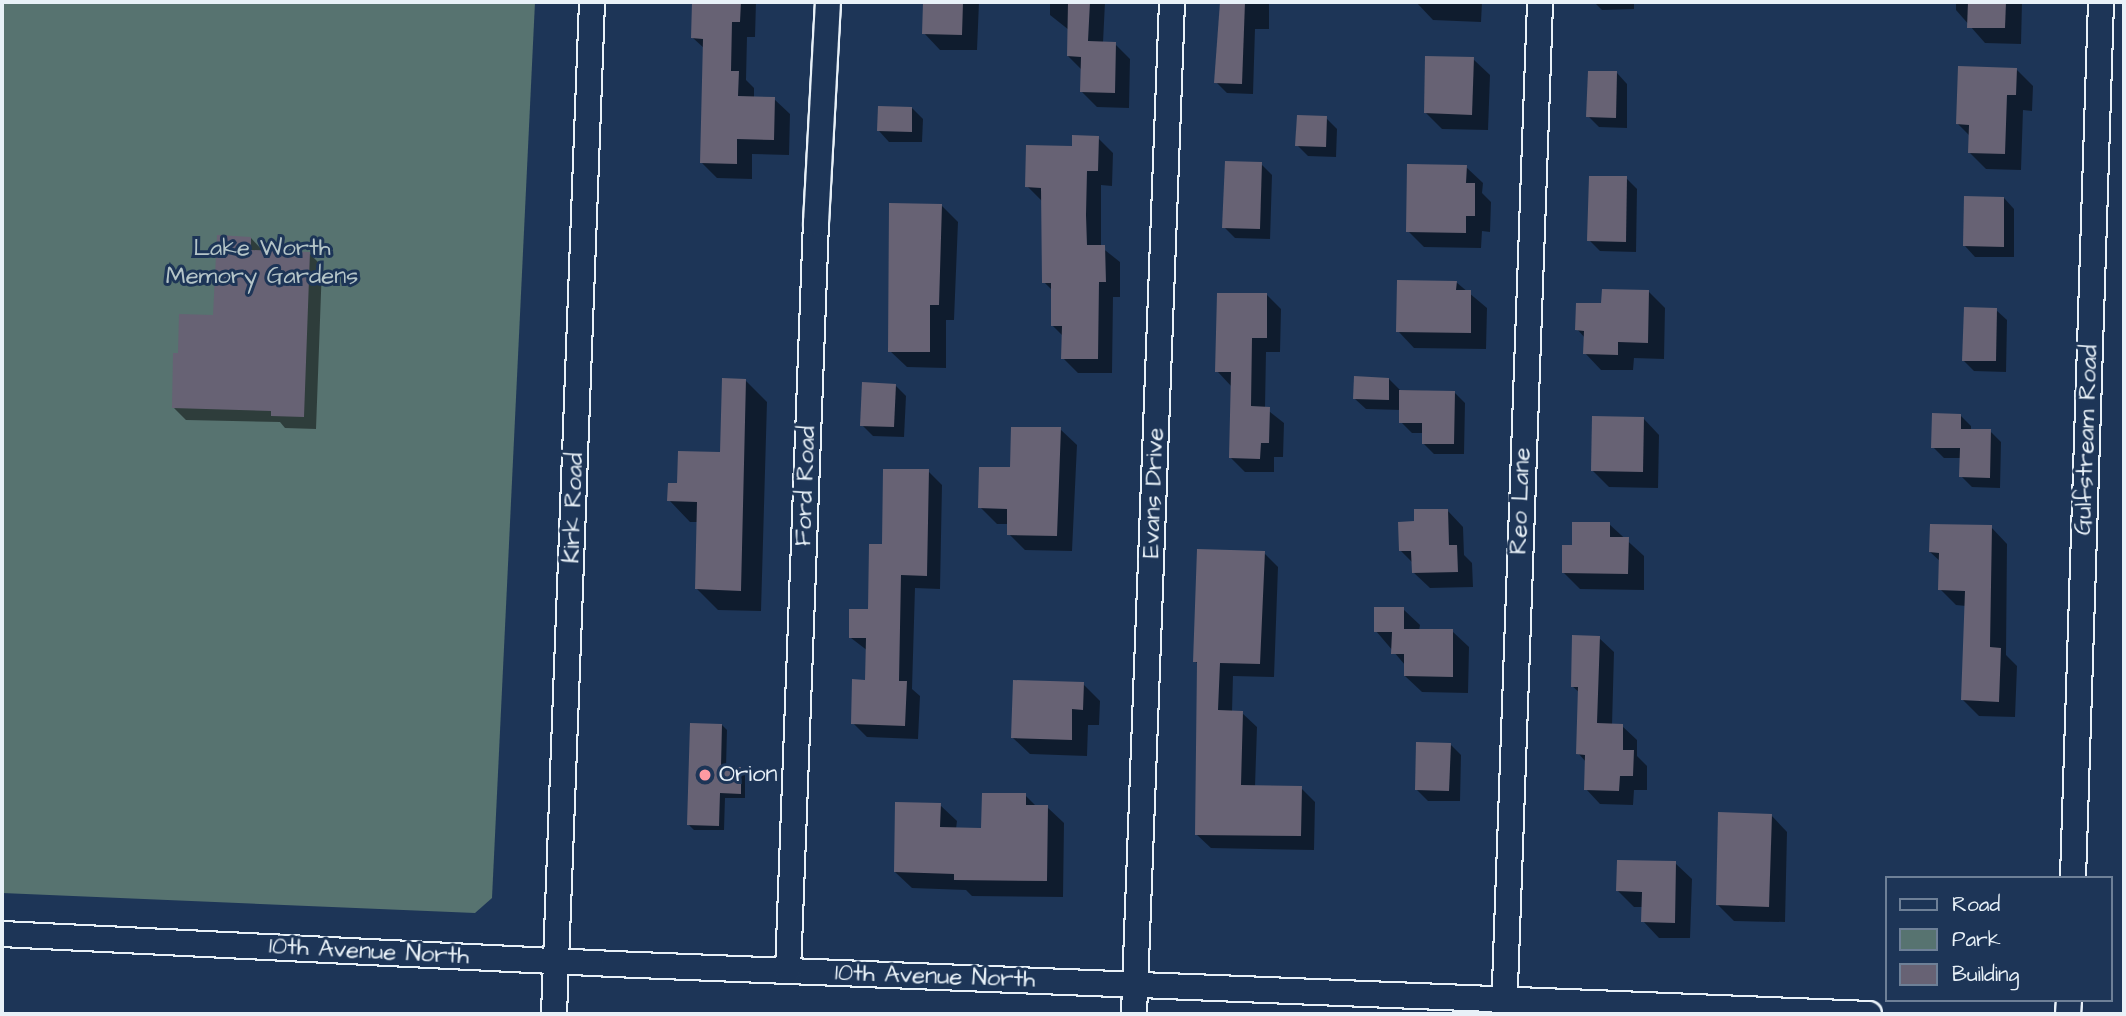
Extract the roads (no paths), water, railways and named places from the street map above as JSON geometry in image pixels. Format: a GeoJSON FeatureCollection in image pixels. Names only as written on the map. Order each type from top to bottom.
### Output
{"type":"FeatureCollection","features":[{"type":"Feature","properties":{"kind":"street","name":"Kirk Road"},"geometry":{"type":"LineString","coordinates":[[554,1014],[593,2]]}},
{"type":"Feature","properties":{"kind":"street","name":"Ford Road"},"geometry":{"type":"LineString","coordinates":[[788,971],[816,223],[828,2]]}},
{"type":"Feature","properties":{"kind":"street","name":"Evans Drive"},"geometry":{"type":"LineString","coordinates":[[1134,1014],[1172,2]]}},
{"type":"Feature","properties":{"kind":"street","name":"Reo Lane"},"geometry":{"type":"LineString","coordinates":[[1503,1007],[1540,2]]}},
{"type":"Feature","properties":{"kind":"street","name":"Gulfstream Road"},"geometry":{"type":"LineString","coordinates":[[2073,876],[2101,2]]}},
{"type":"Feature","properties":{"kind":"street","name":"10th Avenue North"},"geometry":{"type":"LineString","coordinates":[[2,934],[1135,985],[1503,1007],[1869,1014]]}},
{"type":"Feature","properties":{"kind":"place","name":"Orion"},"geometry":{"type":"Point","coordinates":[705,775]}},
{"type":"Feature","properties":{"kind":"park label","name":"Lake Worth Memory Gardens"},"geometry":{"type":"Point","coordinates":[262,263]}}]}
